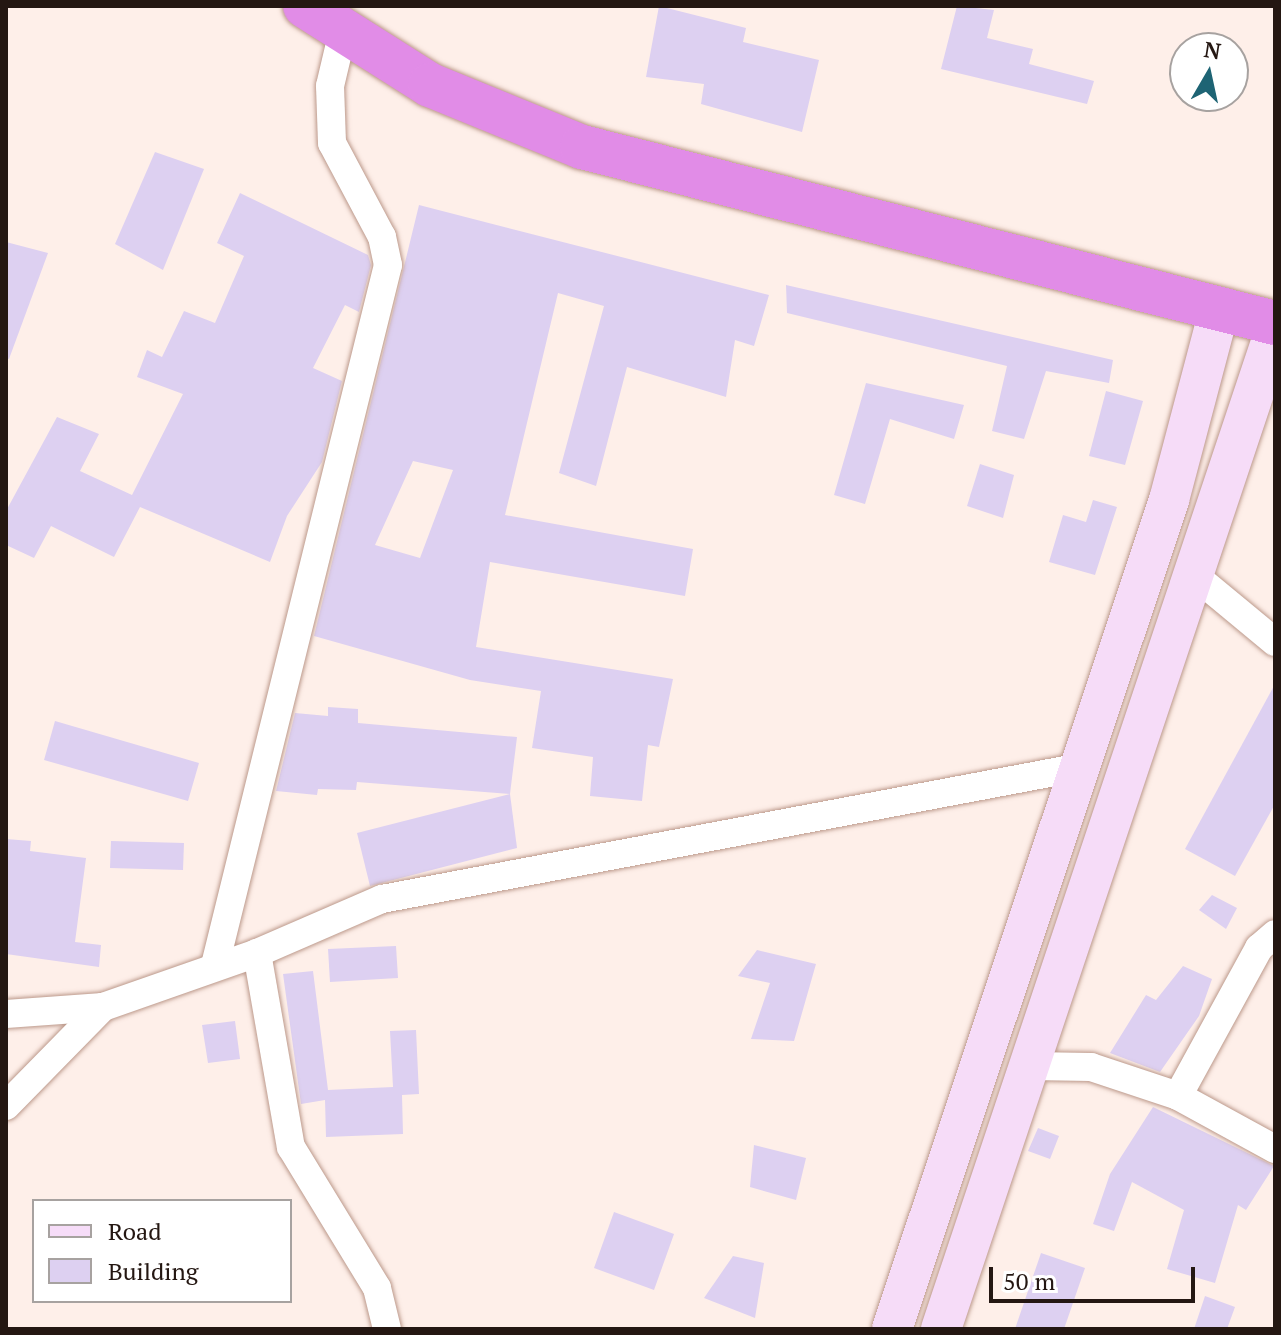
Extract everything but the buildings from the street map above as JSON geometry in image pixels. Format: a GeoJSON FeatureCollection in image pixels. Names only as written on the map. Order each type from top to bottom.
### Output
{"type":"FeatureCollection","features":[{"type":"Feature","properties":{"kind":"highway"},"geometry":{"type":"LineString","coordinates":[[305,6],[430,85],[582,147],[1275,323]]}},
{"type":"Feature","properties":{"kind":"street"},"geometry":{"type":"LineString","coordinates":[[215,965],[388,265],[382,237],[332,143],[330,86],[343,31]]}},
{"type":"Feature","properties":{"kind":"street"},"geometry":{"type":"LineString","coordinates":[[892,1329],[1169,500],[1219,311]]}},
{"type":"Feature","properties":{"kind":"street"},"geometry":{"type":"LineString","coordinates":[[941,1329],[1275,330]]}},
{"type":"Feature","properties":{"kind":"street"},"geometry":{"type":"LineString","coordinates":[[1194,575],[1275,642]]}},
{"type":"Feature","properties":{"kind":"street"},"geometry":{"type":"LineString","coordinates":[[6,1014],[103,1007],[215,965],[257,953],[382,899],[1081,767]]}},
{"type":"Feature","properties":{"kind":"street"},"geometry":{"type":"LineString","coordinates":[[1178,1096],[1259,948],[1275,934]]}},
{"type":"Feature","properties":{"kind":"street"},"geometry":{"type":"LineString","coordinates":[[257,953],[291,1147],[377,1288],[387,1329]]}},
{"type":"Feature","properties":{"kind":"street"},"geometry":{"type":"LineString","coordinates":[[6,1106],[103,1007]]}},
{"type":"Feature","properties":{"kind":"street"},"geometry":{"type":"LineString","coordinates":[[1031,1066],[1091,1067],[1178,1096],[1275,1149]]}}]}
